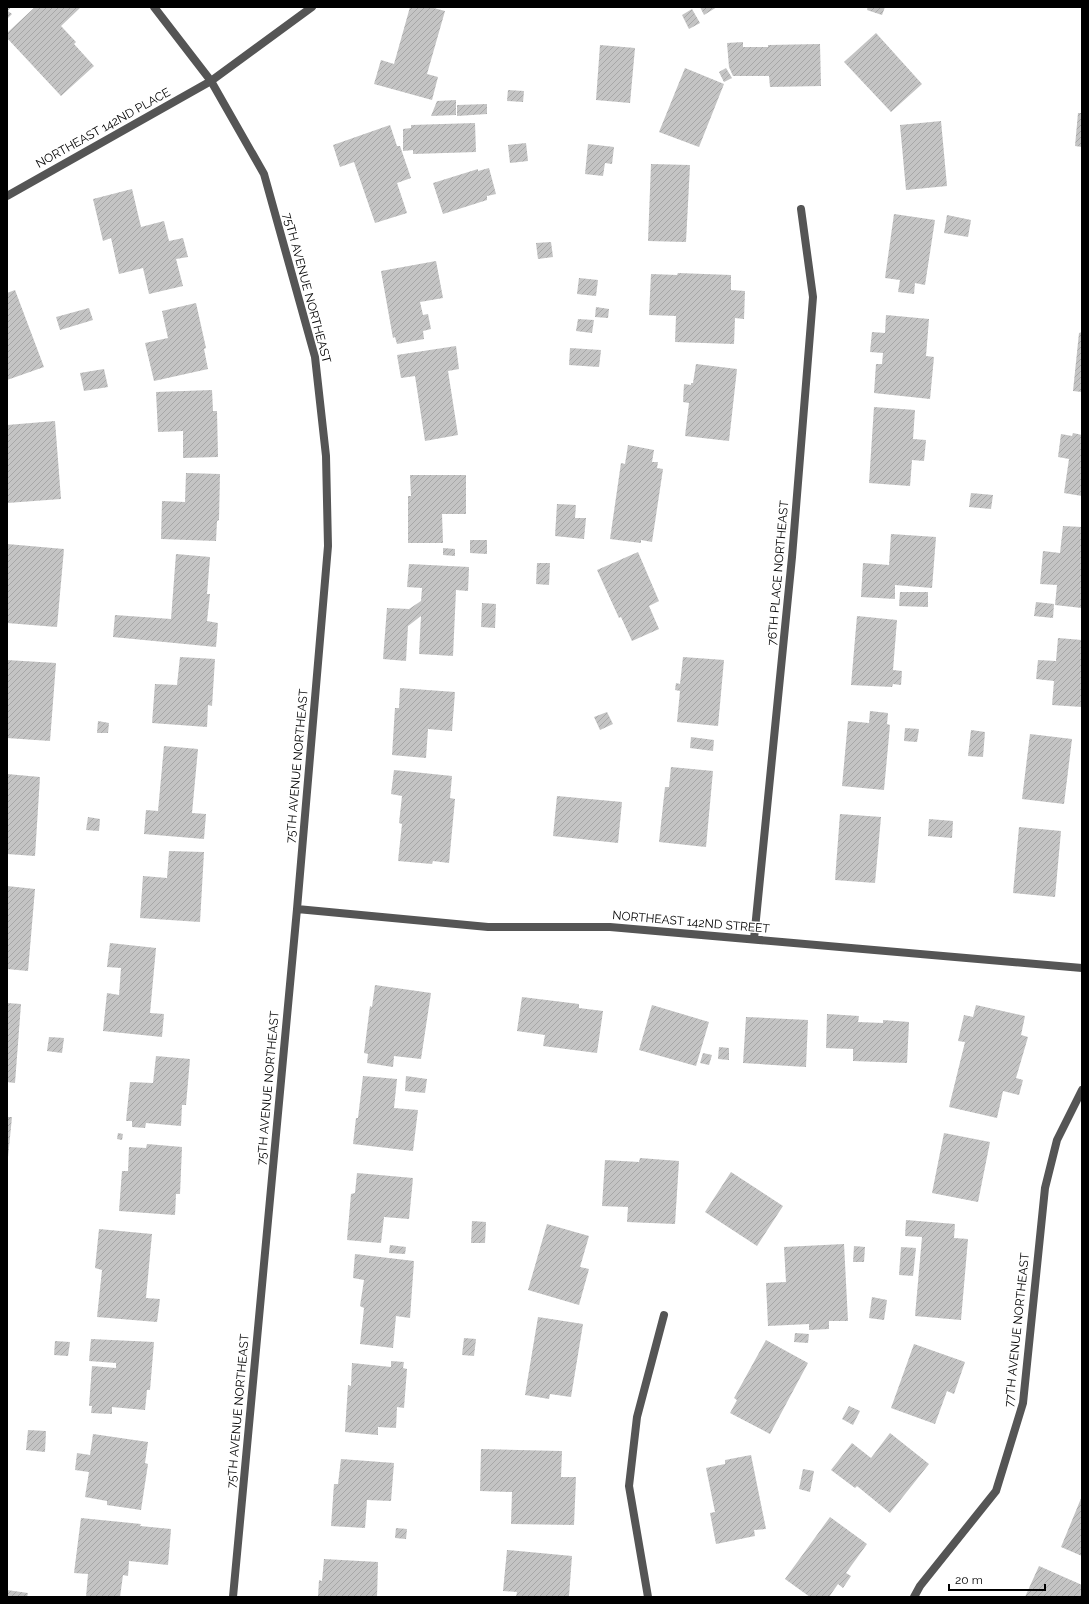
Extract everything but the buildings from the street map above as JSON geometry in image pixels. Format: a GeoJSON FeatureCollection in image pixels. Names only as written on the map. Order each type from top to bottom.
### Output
{"type":"FeatureCollection","features":[{"type":"Feature","properties":{"kind":"street","name":"75TH AVENUE NORTHEAST"},"geometry":{"type":"LineString","coordinates":[[154,7],[211,81],[264,174],[315,357],[326,456],[328,546],[297,909],[233,1597]]}},
{"type":"Feature","properties":{"kind":"street"},"geometry":{"type":"LineString","coordinates":[[211,81],[312,7]]}},
{"type":"Feature","properties":{"kind":"street","name":"NORTHEAST 142ND PLACE"},"geometry":{"type":"LineString","coordinates":[[7,196],[211,81]]}},
{"type":"Feature","properties":{"kind":"street","name":"76TH PLACE NORTHEAST"},"geometry":{"type":"LineString","coordinates":[[754,939],[792,557],[813,297],[801,209]]}},
{"type":"Feature","properties":{"kind":"street","name":"NORTHEAST 142ND STREET"},"geometry":{"type":"LineString","coordinates":[[297,909],[488,927],[610,927],[1082,968]]}},
{"type":"Feature","properties":{"kind":"street","name":"77TH AVENUE NORTHEAST"},"geometry":{"type":"LineString","coordinates":[[914,1597],[920,1586],[996,1491],[1024,1403],[1045,1188],[1057,1140],[1082,1090]]}},
{"type":"Feature","properties":{"kind":"street"},"geometry":{"type":"LineString","coordinates":[[648,1597],[629,1486],[637,1417],[664,1315]]}}]}
